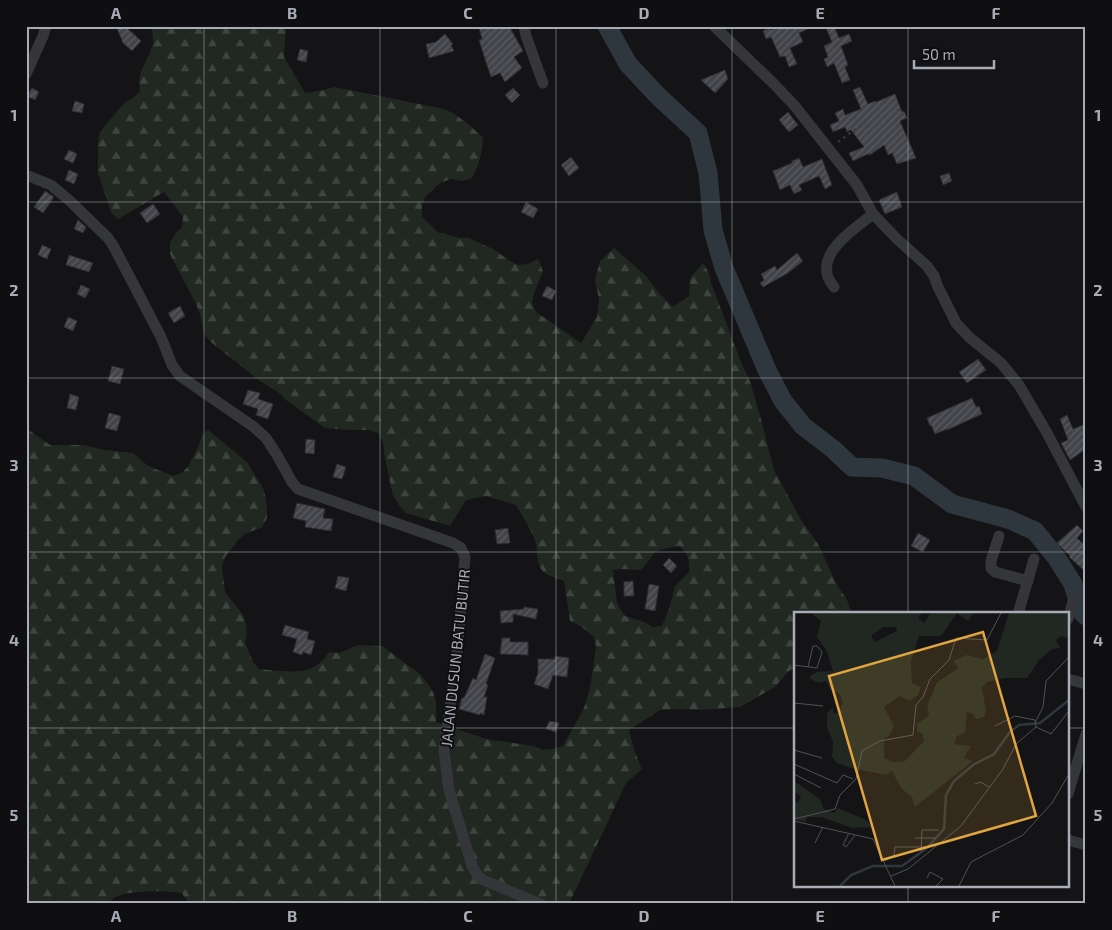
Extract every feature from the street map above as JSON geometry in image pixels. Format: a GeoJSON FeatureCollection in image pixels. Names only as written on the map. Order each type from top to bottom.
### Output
{"type":"FeatureCollection","features":[{"type":"Feature","properties":{"kind":"street"},"geometry":{"type":"LineString","coordinates":[[26,74],[46,26]]}},
{"type":"Feature","properties":{"kind":"street"},"geometry":{"type":"LineString","coordinates":[[524,26],[543,83]]}},
{"type":"Feature","properties":{"kind":"street"},"geometry":{"type":"LineString","coordinates":[[719,28],[794,105],[857,185],[873,214],[928,266],[956,323],[969,337],[1001,363],[1020,385],[1086,507]]}},
{"type":"Feature","properties":{"kind":"street","name":"JALAN DUSUN BATU BUTIR"},"geometry":{"type":"LineString","coordinates":[[26,175],[52,185],[102,231],[114,247],[161,337],[176,372],[254,427],[266,438],[298,489],[453,543],[461,548],[465,557],[462,596],[457,654],[444,750],[449,790],[474,871],[483,880],[541,904]]}},
{"type":"Feature","properties":{"kind":"street"},"geometry":{"type":"LineString","coordinates":[[834,287],[827,275],[826,264],[830,255],[845,237],[873,214]]}},
{"type":"Feature","properties":{"kind":"street"},"geometry":{"type":"LineString","coordinates":[[999,536],[991,561],[991,568],[995,572],[1028,582]]}},
{"type":"Feature","properties":{"kind":"street"},"geometry":{"type":"LineString","coordinates":[[1019,612],[1034,559]]}},
{"type":"Feature","properties":{"kind":"street"},"geometry":{"type":"LineString","coordinates":[[1070,612],[1074,598]]}},
{"type":"Feature","properties":{"kind":"street"},"geometry":{"type":"LineString","coordinates":[[1070,680],[1086,684]]}},
{"type":"Feature","properties":{"kind":"street"},"geometry":{"type":"LineString","coordinates":[[1070,787],[1086,734]]}},
{"type":"Feature","properties":{"kind":"street"},"geometry":{"type":"LineString","coordinates":[[1070,841],[1086,845]]}},
{"type":"Feature","properties":{"kind":"path"},"geometry":{"type":"LineString","coordinates":[[828,150],[865,122]]}},
{"type":"Feature","properties":{"kind":"green space"},"geometry":{"type":"Polygon","coordinates":[[[152,26],[286,26],[284,57],[305,93],[334,87],[444,109],[460,118],[483,138],[477,169],[472,178],[462,181],[451,179],[440,183],[425,197],[422,206],[422,217],[438,232],[460,238],[469,238],[493,249],[518,265],[528,264],[538,259],[543,271],[532,303],[536,312],[581,343],[597,317],[599,299],[595,280],[600,261],[614,248],[646,276],[673,307],[689,296],[690,278],[703,263],[709,273],[711,283],[751,384],[774,470],[800,518],[818,544],[851,612],[794,612],[794,668],[775,687],[740,707],[660,710],[629,730],[634,750],[642,769],[626,783],[569,904],[189,904],[182,893],[157,891],[127,893],[114,898],[108,904],[26,904],[26,428],[50,445],[84,445],[104,450],[133,453],[148,466],[173,476],[183,472],[189,465],[202,435],[208,430],[247,462],[264,490],[267,518],[262,527],[245,534],[237,541],[225,557],[222,566],[225,592],[243,615],[247,634],[245,643],[253,662],[259,669],[289,672],[307,670],[323,661],[329,652],[339,653],[358,645],[382,646],[421,675],[427,683],[436,701],[436,722],[486,739],[534,746],[543,750],[563,746],[584,708],[590,688],[596,647],[594,637],[579,625],[570,621],[564,581],[546,574],[540,568],[536,544],[516,505],[486,496],[466,500],[450,526],[406,513],[393,496],[383,442],[378,433],[369,430],[325,428],[278,392],[260,381],[211,342],[204,334],[196,304],[170,254],[170,243],[182,227],[183,217],[164,192],[118,219],[111,212],[98,173],[98,141],[100,132],[124,103],[140,91],[141,71],[153,44],[152,26]],[[679,546],[658,551],[641,570],[613,570],[617,604],[625,616],[653,627],[662,626],[675,586],[689,572],[688,557],[679,546]]]}},
{"type":"Feature","properties":{"kind":"building"},"geometry":{"type":"Polygon","coordinates":[[[116,26],[125,26],[141,41],[132,51],[123,43],[116,26]]]}},
{"type":"Feature","properties":{"kind":"building"},"geometry":{"type":"Polygon","coordinates":[[[485,26],[509,26],[523,51],[514,57],[522,68],[505,82],[500,73],[491,77],[479,40],[482,39],[479,28],[485,26]]]}},
{"type":"Feature","properties":{"kind":"building"},"geometry":{"type":"Polygon","coordinates":[[[779,26],[814,26],[799,33],[803,42],[790,48],[797,64],[789,67],[785,56],[780,57],[771,37],[766,39],[763,31],[779,26]]]}},
{"type":"Feature","properties":{"kind":"building"},"geometry":{"type":"Polygon","coordinates":[[[825,26],[834,26],[839,38],[849,34],[852,41],[841,46],[848,65],[845,67],[850,80],[842,83],[834,63],[827,67],[824,59],[828,57],[824,46],[832,42],[825,26]]]}},
{"type":"Feature","properties":{"kind":"building"},"geometry":{"type":"Polygon","coordinates":[[[445,34],[453,44],[451,45],[454,51],[429,58],[426,44],[436,42],[445,34]]]}},
{"type":"Feature","properties":{"kind":"building"},"geometry":{"type":"Polygon","coordinates":[[[300,49],[308,51],[306,62],[297,60],[300,49]]]}},
{"type":"Feature","properties":{"kind":"building"},"geometry":{"type":"Polygon","coordinates":[[[725,70],[728,79],[715,93],[701,80],[725,70]]]}},
{"type":"Feature","properties":{"kind":"building"},"geometry":{"type":"Polygon","coordinates":[[[860,87],[868,104],[895,94],[902,112],[904,111],[907,118],[900,121],[916,158],[897,164],[892,153],[888,155],[884,145],[870,155],[868,154],[853,161],[849,153],[864,147],[851,130],[847,132],[845,127],[833,132],[830,125],[839,121],[835,113],[843,109],[845,115],[861,109],[853,90],[860,87]]]}},
{"type":"Feature","properties":{"kind":"building"},"geometry":{"type":"Polygon","coordinates":[[[32,88],[39,92],[35,100],[27,96],[32,88]]]}},
{"type":"Feature","properties":{"kind":"building"},"geometry":{"type":"Polygon","coordinates":[[[513,88],[520,95],[512,103],[505,95],[513,88]]]}},
{"type":"Feature","properties":{"kind":"building"},"geometry":{"type":"Polygon","coordinates":[[[75,101],[84,104],[82,113],[72,111],[75,101]]]}},
{"type":"Feature","properties":{"kind":"building"},"geometry":{"type":"Polygon","coordinates":[[[788,112],[798,125],[789,132],[779,120],[788,112]]]}},
{"type":"Feature","properties":{"kind":"building"},"geometry":{"type":"Polygon","coordinates":[[[69,150],[77,154],[73,163],[64,159],[69,150]]]}},
{"type":"Feature","properties":{"kind":"building"},"geometry":{"type":"Polygon","coordinates":[[[571,157],[579,168],[569,176],[561,165],[571,157]]]}},
{"type":"Feature","properties":{"kind":"building"},"geometry":{"type":"Polygon","coordinates":[[[799,158],[803,167],[822,159],[832,185],[825,189],[819,176],[799,185],[802,190],[794,194],[790,185],[780,190],[773,171],[799,158]]]}},
{"type":"Feature","properties":{"kind":"building"},"geometry":{"type":"Polygon","coordinates":[[[69,170],[78,174],[74,184],[65,180],[69,170]]]}},
{"type":"Feature","properties":{"kind":"building"},"geometry":{"type":"Polygon","coordinates":[[[949,173],[952,181],[943,185],[940,176],[949,173]]]}},
{"type":"Feature","properties":{"kind":"building"},"geometry":{"type":"Polygon","coordinates":[[[45,191],[54,197],[43,213],[34,207],[45,191]]]}},
{"type":"Feature","properties":{"kind":"building"},"geometry":{"type":"Polygon","coordinates":[[[897,192],[902,207],[885,214],[879,200],[897,192]]]}},
{"type":"Feature","properties":{"kind":"building"},"geometry":{"type":"Polygon","coordinates":[[[526,202],[538,209],[533,218],[521,212],[526,202]]]}},
{"type":"Feature","properties":{"kind":"building"},"geometry":{"type":"Polygon","coordinates":[[[153,204],[160,214],[147,223],[140,213],[153,204]]]}},
{"type":"Feature","properties":{"kind":"building"},"geometry":{"type":"Polygon","coordinates":[[[78,220],[86,227],[83,233],[74,229],[78,220]]]}},
{"type":"Feature","properties":{"kind":"building"},"geometry":{"type":"Polygon","coordinates":[[[42,245],[51,249],[47,259],[38,255],[42,245]]]}},
{"type":"Feature","properties":{"kind":"building"},"geometry":{"type":"Polygon","coordinates":[[[797,253],[803,261],[788,273],[763,287],[760,283],[764,280],[761,274],[775,266],[777,270],[797,253]]]}},
{"type":"Feature","properties":{"kind":"building"},"geometry":{"type":"Polygon","coordinates":[[[69,255],[93,263],[89,272],[66,265],[69,255]]]}},
{"type":"Feature","properties":{"kind":"building"},"geometry":{"type":"Polygon","coordinates":[[[81,285],[90,289],[85,298],[77,294],[81,285]]]}},
{"type":"Feature","properties":{"kind":"building"},"geometry":{"type":"Polygon","coordinates":[[[547,286],[556,291],[552,300],[542,296],[547,286]]]}},
{"type":"Feature","properties":{"kind":"building"},"geometry":{"type":"Polygon","coordinates":[[[180,306],[185,316],[174,323],[168,313],[180,306]]]}},
{"type":"Feature","properties":{"kind":"building"},"geometry":{"type":"Polygon","coordinates":[[[68,317],[77,321],[73,331],[64,327],[68,317]]]}},
{"type":"Feature","properties":{"kind":"building"},"geometry":{"type":"Polygon","coordinates":[[[978,359],[986,370],[967,383],[959,372],[978,359]]]}},
{"type":"Feature","properties":{"kind":"building"},"geometry":{"type":"Polygon","coordinates":[[[112,366],[124,369],[120,384],[108,381],[112,366]]]}},
{"type":"Feature","properties":{"kind":"building"},"geometry":{"type":"Polygon","coordinates":[[[248,390],[260,393],[258,399],[273,404],[268,419],[256,415],[258,409],[243,404],[248,390]]]}},
{"type":"Feature","properties":{"kind":"building"},"geometry":{"type":"Polygon","coordinates":[[[70,394],[79,397],[76,410],[67,408],[70,394]]]}},
{"type":"Feature","properties":{"kind":"building"},"geometry":{"type":"Polygon","coordinates":[[[972,398],[976,407],[979,406],[982,414],[935,434],[927,418],[972,398]]]}},
{"type":"Feature","properties":{"kind":"building"},"geometry":{"type":"Polygon","coordinates":[[[109,413],[121,416],[117,431],[105,428],[109,413]]]}},
{"type":"Feature","properties":{"kind":"building"},"geometry":{"type":"Polygon","coordinates":[[[1067,415],[1073,429],[1086,424],[1086,449],[1070,460],[1061,443],[1068,440],[1060,419],[1067,415]]]}},
{"type":"Feature","properties":{"kind":"building"},"geometry":{"type":"Polygon","coordinates":[[[306,439],[315,440],[314,454],[305,453],[306,439]]]}},
{"type":"Feature","properties":{"kind":"building"},"geometry":{"type":"Polygon","coordinates":[[[337,464],[346,467],[342,479],[333,477],[337,464]]]}},
{"type":"Feature","properties":{"kind":"building"},"geometry":{"type":"Polygon","coordinates":[[[297,503],[325,509],[323,518],[333,519],[331,531],[305,527],[306,521],[293,518],[297,503]]]}},
{"type":"Feature","properties":{"kind":"building"},"geometry":{"type":"Polygon","coordinates":[[[1077,525],[1083,531],[1077,538],[1086,546],[1086,572],[1057,543],[1077,525]]]}},
{"type":"Feature","properties":{"kind":"building"},"geometry":{"type":"Polygon","coordinates":[[[508,528],[510,543],[497,544],[495,530],[508,528]]]}},
{"type":"Feature","properties":{"kind":"building"},"geometry":{"type":"Polygon","coordinates":[[[918,533],[930,540],[923,552],[911,546],[918,533]]]}},
{"type":"Feature","properties":{"kind":"building"},"geometry":{"type":"Polygon","coordinates":[[[669,558],[677,566],[671,573],[663,565],[669,558]]]}},
{"type":"Feature","properties":{"kind":"building"},"geometry":{"type":"Polygon","coordinates":[[[338,576],[349,578],[346,591],[335,588],[338,576]]]}},
{"type":"Feature","properties":{"kind":"building"},"geometry":{"type":"Polygon","coordinates":[[[633,581],[634,596],[624,596],[624,582],[633,581]]]}},
{"type":"Feature","properties":{"kind":"building"},"geometry":{"type":"Polygon","coordinates":[[[649,584],[659,586],[655,611],[645,609],[649,584]]]}},
{"type":"Feature","properties":{"kind":"building"},"geometry":{"type":"Polygon","coordinates":[[[524,607],[538,609],[536,619],[513,614],[513,622],[501,623],[500,611],[524,609],[524,607]]]}},
{"type":"Feature","properties":{"kind":"building"},"geometry":{"type":"Polygon","coordinates":[[[285,625],[309,632],[307,639],[315,641],[311,655],[303,652],[302,655],[293,652],[297,639],[282,635],[285,625]]]}},
{"type":"Feature","properties":{"kind":"building"},"geometry":{"type":"Polygon","coordinates":[[[502,638],[510,638],[510,642],[528,642],[528,655],[500,654],[502,638]]]}},
{"type":"Feature","properties":{"kind":"building"},"geometry":{"type":"Polygon","coordinates":[[[485,654],[495,658],[486,684],[488,685],[484,697],[487,697],[484,715],[480,713],[480,715],[459,709],[462,698],[464,698],[473,678],[476,680],[485,654]]]}},
{"type":"Feature","properties":{"kind":"building"},"geometry":{"type":"Polygon","coordinates":[[[555,656],[569,658],[567,677],[553,675],[548,689],[534,684],[538,673],[538,659],[555,659],[555,656]]]}},
{"type":"Feature","properties":{"kind":"building"},"geometry":{"type":"Polygon","coordinates":[[[549,721],[559,723],[556,732],[546,729],[549,721]]]}},
{"type":"Feature","properties":{"kind":"waterway"},"geometry":{"type":"LineString","coordinates":[[607,26],[628,64],[659,97],[698,133],[708,173],[713,230],[724,268],[767,370],[783,401],[803,426],[833,449],[852,467],[882,468],[914,476],[952,504],[1008,519],[1035,531],[1056,557],[1073,584],[1081,611],[1086,616]]}}]}
